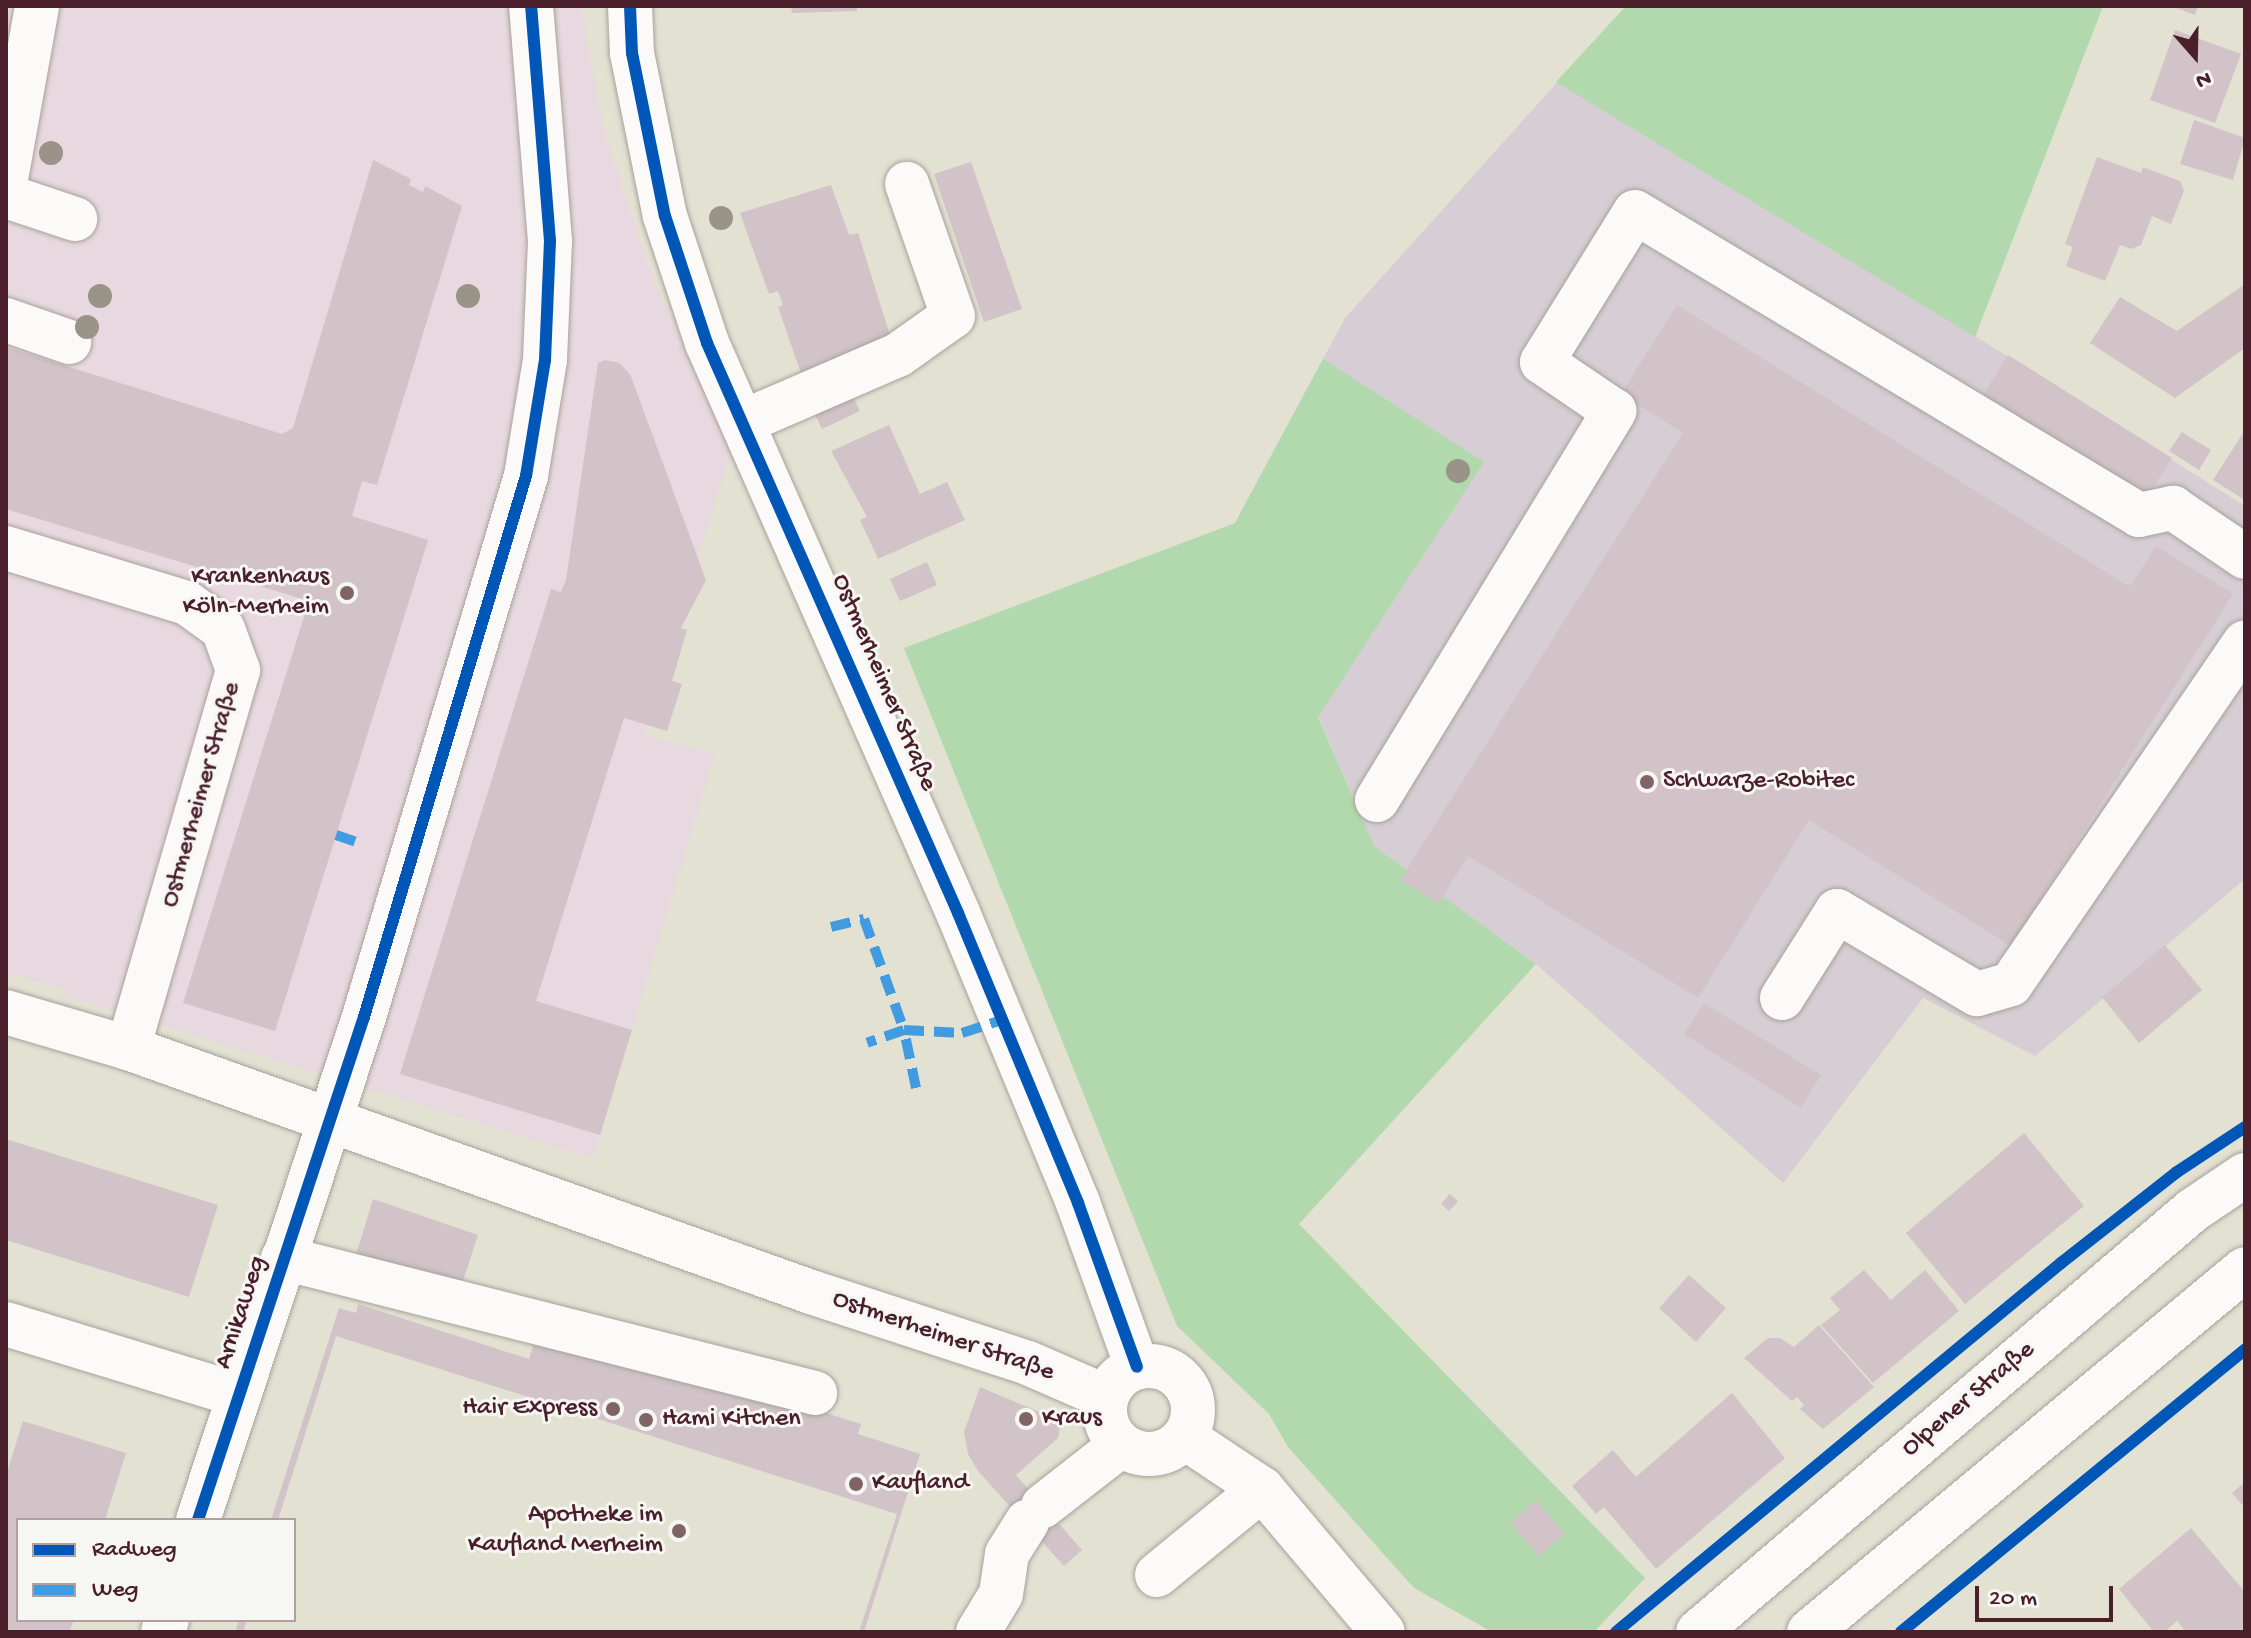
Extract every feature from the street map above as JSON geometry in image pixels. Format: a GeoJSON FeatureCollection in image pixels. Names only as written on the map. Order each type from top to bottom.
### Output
{"type":"FeatureCollection","features":[{"type":"Feature","properties":{"kind":"street"},"geometry":{"type":"LineString","coordinates":[[6,179],[37,6]]}},
{"type":"Feature","properties":{"kind":"street"},"geometry":{"type":"LineString","coordinates":[[326,1120],[360,1031],[526,476],[545,360],[550,241],[531,6]]}},
{"type":"Feature","properties":{"kind":"street","name":"Ostmerheimer Straße"},"geometry":{"type":"LineString","coordinates":[[630,6],[632,53],[665,216],[707,343],[963,927],[1078,1203],[1137,1367]]}},
{"type":"Feature","properties":{"kind":"street"},"geometry":{"type":"LineString","coordinates":[[743,422],[898,355],[953,316],[907,184]]}},
{"type":"Feature","properties":{"kind":"street"},"geometry":{"type":"LineString","coordinates":[[6,196],[75,219]]}},
{"type":"Feature","properties":{"kind":"street"},"geometry":{"type":"LineString","coordinates":[[1377,800],[1614,411],[1542,362],[1635,212],[2139,515],[2173,508],[2245,557]]}},
{"type":"Feature","properties":{"kind":"street"},"geometry":{"type":"LineString","coordinates":[[6,320],[69,342]]}},
{"type":"Feature","properties":{"kind":"street","name":"Ostmerheimer Straße"},"geometry":{"type":"LineString","coordinates":[[6,548],[187,603],[223,629],[238,670],[128,1048]]}},
{"type":"Feature","properties":{"kind":"street"},"geometry":{"type":"LineString","coordinates":[[1782,998],[1837,911],[1977,994],[2011,984],[2245,642]]}},
{"type":"Feature","properties":{"kind":"street","name":"Ostmerheimer Straße"},"geometry":{"type":"LineString","coordinates":[[6,1012],[128,1048],[326,1120],[615,1218],[811,1292],[1028,1363],[1106,1397]]}},
{"type":"Feature","properties":{"kind":"street","name":"Arnikaweg"},"geometry":{"type":"LineString","coordinates":[[199,1518],[326,1120]]}},
{"type":"Feature","properties":{"kind":"street","name":"Olpener Straße"},"geometry":{"type":"LineString","coordinates":[[1698,1632],[2193,1210],[2245,1175]]}},
{"type":"Feature","properties":{"kind":"street"},"geometry":{"type":"LineString","coordinates":[[283,1258],[815,1393]]}},
{"type":"Feature","properties":{"kind":"street"},"geometry":{"type":"LineString","coordinates":[[1809,1632],[2245,1269]]}},
{"type":"Feature","properties":{"kind":"street","name":"Arnikaweg"},"geometry":{"type":"LineString","coordinates":[[6,1324],[238,1395]]}},
{"type":"Feature","properties":{"kind":"street"},"geometry":{"type":"LineString","coordinates":[[1137,1367],[1165,1369],[1186,1386],[1193,1412],[1184,1437],[1161,1453],[1133,1452],[1121,1445],[1106,1423],[1106,1397],[1113,1383],[1137,1367]]}},
{"type":"Feature","properties":{"kind":"street"},"geometry":{"type":"LineString","coordinates":[[1184,1437],[1262,1489],[1383,1632]]}},
{"type":"Feature","properties":{"kind":"street"},"geometry":{"type":"LineString","coordinates":[[978,1632],[1001,1594],[1007,1554],[1035,1514],[1121,1445]]}},
{"type":"Feature","properties":{"kind":"street"},"geometry":{"type":"LineString","coordinates":[[1157,1575],[1262,1489]]}},
{"type":"Feature","properties":{"kind":"shaded area","name":"Krankenhaus Köln-Merheim"},"geometry":{"type":"Polygon","coordinates":[[[6,6],[581,6],[603,128],[654,282],[731,450],[644,735],[715,754],[593,1158],[66,996],[66,990],[6,972],[6,6]]]}},
{"type":"Feature","properties":{"kind":"shaded area"},"geometry":{"type":"Polygon","coordinates":[[[1626,6],[2103,6],[1975,336],[2245,506],[2245,879],[2035,1056],[1923,998],[1783,1183],[1536,964],[1374,846],[1235,523],[1345,318],[1626,6]]]}},
{"type":"Feature","properties":{"kind":"green space"},"geometry":{"type":"Polygon","coordinates":[[[1626,6],[2103,6],[1975,337],[1556,82],[1626,6]]]}},
{"type":"Feature","properties":{"kind":"green space"},"geometry":{"type":"Polygon","coordinates":[[[1323,359],[1484,462],[1318,717],[1374,846],[1536,964],[1299,1224],[1645,1578],[1594,1632],[1492,1632],[1414,1588],[1288,1447],[1269,1414],[1177,1326],[904,648],[1235,523],[1323,359]]]}},
{"type":"Feature","properties":{"kind":"building"},"geometry":{"type":"Polygon","coordinates":[[[791,6],[857,6],[857,11],[792,13],[791,6]]]}},
{"type":"Feature","properties":{"kind":"building"},"geometry":{"type":"Polygon","coordinates":[[[2171,6],[2198,6],[2195,15],[2171,6]]]}},
{"type":"Feature","properties":{"kind":"building"},"geometry":{"type":"Polygon","coordinates":[[[2175,30],[2241,54],[2215,123],[2150,100],[2175,30]]]}},
{"type":"Feature","properties":{"kind":"building"},"geometry":{"type":"Polygon","coordinates":[[[2194,120],[2245,138],[2233,180],[2180,164],[2194,120]]]}},
{"type":"Feature","properties":{"kind":"building"},"geometry":{"type":"Polygon","coordinates":[[[2097,157],[2141,173],[2143,167],[2180,181],[2184,191],[2171,224],[2152,216],[2141,245],[2131,249],[2120,245],[2105,281],[2066,266],[2073,247],[2065,244],[2097,157]]]}},
{"type":"Feature","properties":{"kind":"building"},"geometry":{"type":"Polygon","coordinates":[[[373,160],[411,179],[409,185],[423,192],[425,186],[462,206],[377,485],[362,481],[352,516],[428,540],[275,1031],[183,1003],[309,601],[6,509],[6,347],[282,434],[293,428],[373,160]]]}},
{"type":"Feature","properties":{"kind":"building"},"geometry":{"type":"Polygon","coordinates":[[[971,162],[1022,309],[984,322],[934,174],[971,162]]]}},
{"type":"Feature","properties":{"kind":"building"},"geometry":{"type":"Polygon","coordinates":[[[831,185],[849,235],[858,233],[893,345],[804,382],[778,307],[783,305],[778,291],[769,294],[740,213],[831,185]]]}},
{"type":"Feature","properties":{"kind":"building"},"geometry":{"type":"Polygon","coordinates":[[[2245,284],[2245,348],[2175,398],[2090,343],[2120,297],[2177,331],[2245,284]]]}},
{"type":"Feature","properties":{"kind":"building"},"geometry":{"type":"Polygon","coordinates":[[[1677,305],[2125,584],[2131,585],[2156,546],[2233,594],[2011,946],[1809,820],[1698,998],[1468,856],[1439,903],[1400,880],[1683,433],[1621,394],[1677,305]]]}},
{"type":"Feature","properties":{"kind":"building"},"geometry":{"type":"Polygon","coordinates":[[[2008,355],[2172,458],[2140,508],[2058,441],[1983,395],[2008,355]]]}},
{"type":"Feature","properties":{"kind":"building"},"geometry":{"type":"Polygon","coordinates":[[[605,360],[619,363],[630,374],[706,580],[681,628],[687,630],[672,681],[682,684],[667,731],[624,718],[536,1001],[632,1030],[600,1135],[400,1074],[551,589],[561,592],[566,580],[598,363],[605,360]]]}},
{"type":"Feature","properties":{"kind":"building"},"geometry":{"type":"Polygon","coordinates":[[[850,391],[860,411],[822,429],[812,408],[850,391]]]}},
{"type":"Feature","properties":{"kind":"building"},"geometry":{"type":"Polygon","coordinates":[[[889,425],[920,494],[947,482],[965,520],[878,559],[860,520],[867,517],[831,451],[889,425]]]}},
{"type":"Feature","properties":{"kind":"building"},"geometry":{"type":"Polygon","coordinates":[[[2182,432],[2211,450],[2199,470],[2169,451],[2182,432]]]}},
{"type":"Feature","properties":{"kind":"building"},"geometry":{"type":"Polygon","coordinates":[[[2245,434],[2245,500],[2213,480],[2245,434]]]}},
{"type":"Feature","properties":{"kind":"building"},"geometry":{"type":"Polygon","coordinates":[[[927,562],[937,585],[900,601],[890,579],[927,562]]]}},
{"type":"Feature","properties":{"kind":"building"},"geometry":{"type":"Polygon","coordinates":[[[2165,945],[2202,990],[2139,1043],[2102,997],[2165,945]]]}},
{"type":"Feature","properties":{"kind":"building"},"geometry":{"type":"Polygon","coordinates":[[[1704,1003],[1821,1075],[1801,1108],[1684,1034],[1704,1003]]]}},
{"type":"Feature","properties":{"kind":"building"},"geometry":{"type":"Polygon","coordinates":[[[2024,1133],[2084,1206],[1965,1304],[1906,1233],[2024,1133]]]}},
{"type":"Feature","properties":{"kind":"building"},"geometry":{"type":"Polygon","coordinates":[[[6,1139],[218,1205],[189,1297],[6,1240],[6,1139]]]}},
{"type":"Feature","properties":{"kind":"building"},"geometry":{"type":"Polygon","coordinates":[[[1450,1194],[1458,1201],[1449,1211],[1441,1204],[1450,1194]]]}},
{"type":"Feature","properties":{"kind":"building"},"geometry":{"type":"Polygon","coordinates":[[[373,1199],[478,1235],[461,1287],[356,1255],[373,1199]]]}},
{"type":"Feature","properties":{"kind":"building"},"geometry":{"type":"Polygon","coordinates":[[[1864,1270],[1891,1300],[1925,1270],[1959,1311],[1873,1383],[1821,1325],[1840,1310],[1830,1298],[1864,1270]]]}},
{"type":"Feature","properties":{"kind":"building"},"geometry":{"type":"Polygon","coordinates":[[[1689,1275],[1726,1308],[1696,1342],[1659,1308],[1689,1275]]]}},
{"type":"Feature","properties":{"kind":"building","name":"Kaufland"},"geometry":{"type":"Polygon","coordinates":[[[358,1304],[529,1359],[538,1331],[747,1388],[861,1424],[858,1434],[920,1454],[864,1632],[859,1632],[897,1514],[336,1336],[279,1518],[272,1518],[339,1308],[356,1313],[358,1304]]]}},
{"type":"Feature","properties":{"kind":"building"},"geometry":{"type":"Polygon","coordinates":[[[1819,1325],[1874,1387],[1823,1429],[1800,1409],[1804,1405],[1797,1397],[1792,1401],[1744,1358],[1768,1338],[1780,1338],[1794,1347],[1819,1325]]]}},
{"type":"Feature","properties":{"kind":"building"},"geometry":{"type":"Polygon","coordinates":[[[980,1387],[1061,1421],[1058,1438],[1016,1475],[1082,1550],[1064,1566],[978,1471],[968,1454],[964,1432],[980,1387]]]}},
{"type":"Feature","properties":{"kind":"building"},"geometry":{"type":"Polygon","coordinates":[[[1732,1393],[1785,1458],[1656,1569],[1604,1507],[1596,1514],[1572,1486],[1613,1450],[1636,1477],[1732,1393]]]}},
{"type":"Feature","properties":{"kind":"building"},"geometry":{"type":"Polygon","coordinates":[[[23,1421],[126,1453],[106,1518],[16,1518],[16,1622],[73,1622],[69,1632],[6,1632],[6,1476],[23,1421]]]}},
{"type":"Feature","properties":{"kind":"building"},"geometry":{"type":"Polygon","coordinates":[[[2245,1482],[2245,1508],[2232,1493],[2245,1482]]]}},
{"type":"Feature","properties":{"kind":"building"},"geometry":{"type":"Polygon","coordinates":[[[1536,1500],[1565,1534],[1539,1556],[1510,1523],[1536,1500]]]}},
{"type":"Feature","properties":{"kind":"building"},"geometry":{"type":"Polygon","coordinates":[[[2191,1528],[2245,1592],[2245,1627],[2239,1632],[2186,1632],[2177,1621],[2164,1632],[2154,1632],[2119,1589],[2191,1528]]]}},
{"type":"Feature","properties":{"kind":"building"},"geometry":{"type":"Polygon","coordinates":[[[238,1622],[246,1622],[243,1632],[235,1632],[238,1622]]]}},
{"type":"Feature","properties":{"kind":"marked path"},"geometry":{"type":"LineString","coordinates":[[336,835],[359,843]]}},
{"type":"Feature","properties":{"kind":"marked path"},"geometry":{"type":"LineString","coordinates":[[831,927],[864,919],[904,1030],[867,1043]]}},
{"type":"Feature","properties":{"kind":"marked path"},"geometry":{"type":"LineString","coordinates":[[916,1088],[904,1030],[962,1033],[1002,1020]]}},
{"type":"Feature","properties":{"kind":"cycle path"},"geometry":{"type":"LineString","coordinates":[[199,1518],[364,1017],[526,476],[545,360],[550,241],[531,6]]}},
{"type":"Feature","properties":{"kind":"cycle path"},"geometry":{"type":"LineString","coordinates":[[630,6],[632,53],[665,216],[707,343],[958,913],[1078,1203],[1137,1367]]}},
{"type":"Feature","properties":{"kind":"cycle path"},"geometry":{"type":"LineString","coordinates":[[1616,1632],[2061,1263],[2177,1172],[2245,1127]]}},
{"type":"Feature","properties":{"kind":"cycle path"},"geometry":{"type":"LineString","coordinates":[[1901,1632],[2245,1349]]}},
{"type":"Feature","properties":{"kind":"place","name":"Krankenhaus Köln-Merheim"},"geometry":{"type":"Point","coordinates":[347,593]}},
{"type":"Feature","properties":{"kind":"place","name":"Schwarze-Robitec"},"geometry":{"type":"Point","coordinates":[1647,782]}},
{"type":"Feature","properties":{"kind":"place","name":"Hair Express"},"geometry":{"type":"Point","coordinates":[613,1409]}},
{"type":"Feature","properties":{"kind":"place","name":"Kraus"},"geometry":{"type":"Point","coordinates":[1026,1419]}},
{"type":"Feature","properties":{"kind":"place","name":"Hami Kitchen"},"geometry":{"type":"Point","coordinates":[646,1420]}},
{"type":"Feature","properties":{"kind":"place","name":"Kaufland"},"geometry":{"type":"Point","coordinates":[856,1484]}},
{"type":"Feature","properties":{"kind":"place","name":"Apotheke im Kaufland Merheim"},"geometry":{"type":"Point","coordinates":[679,1531]}}]}
